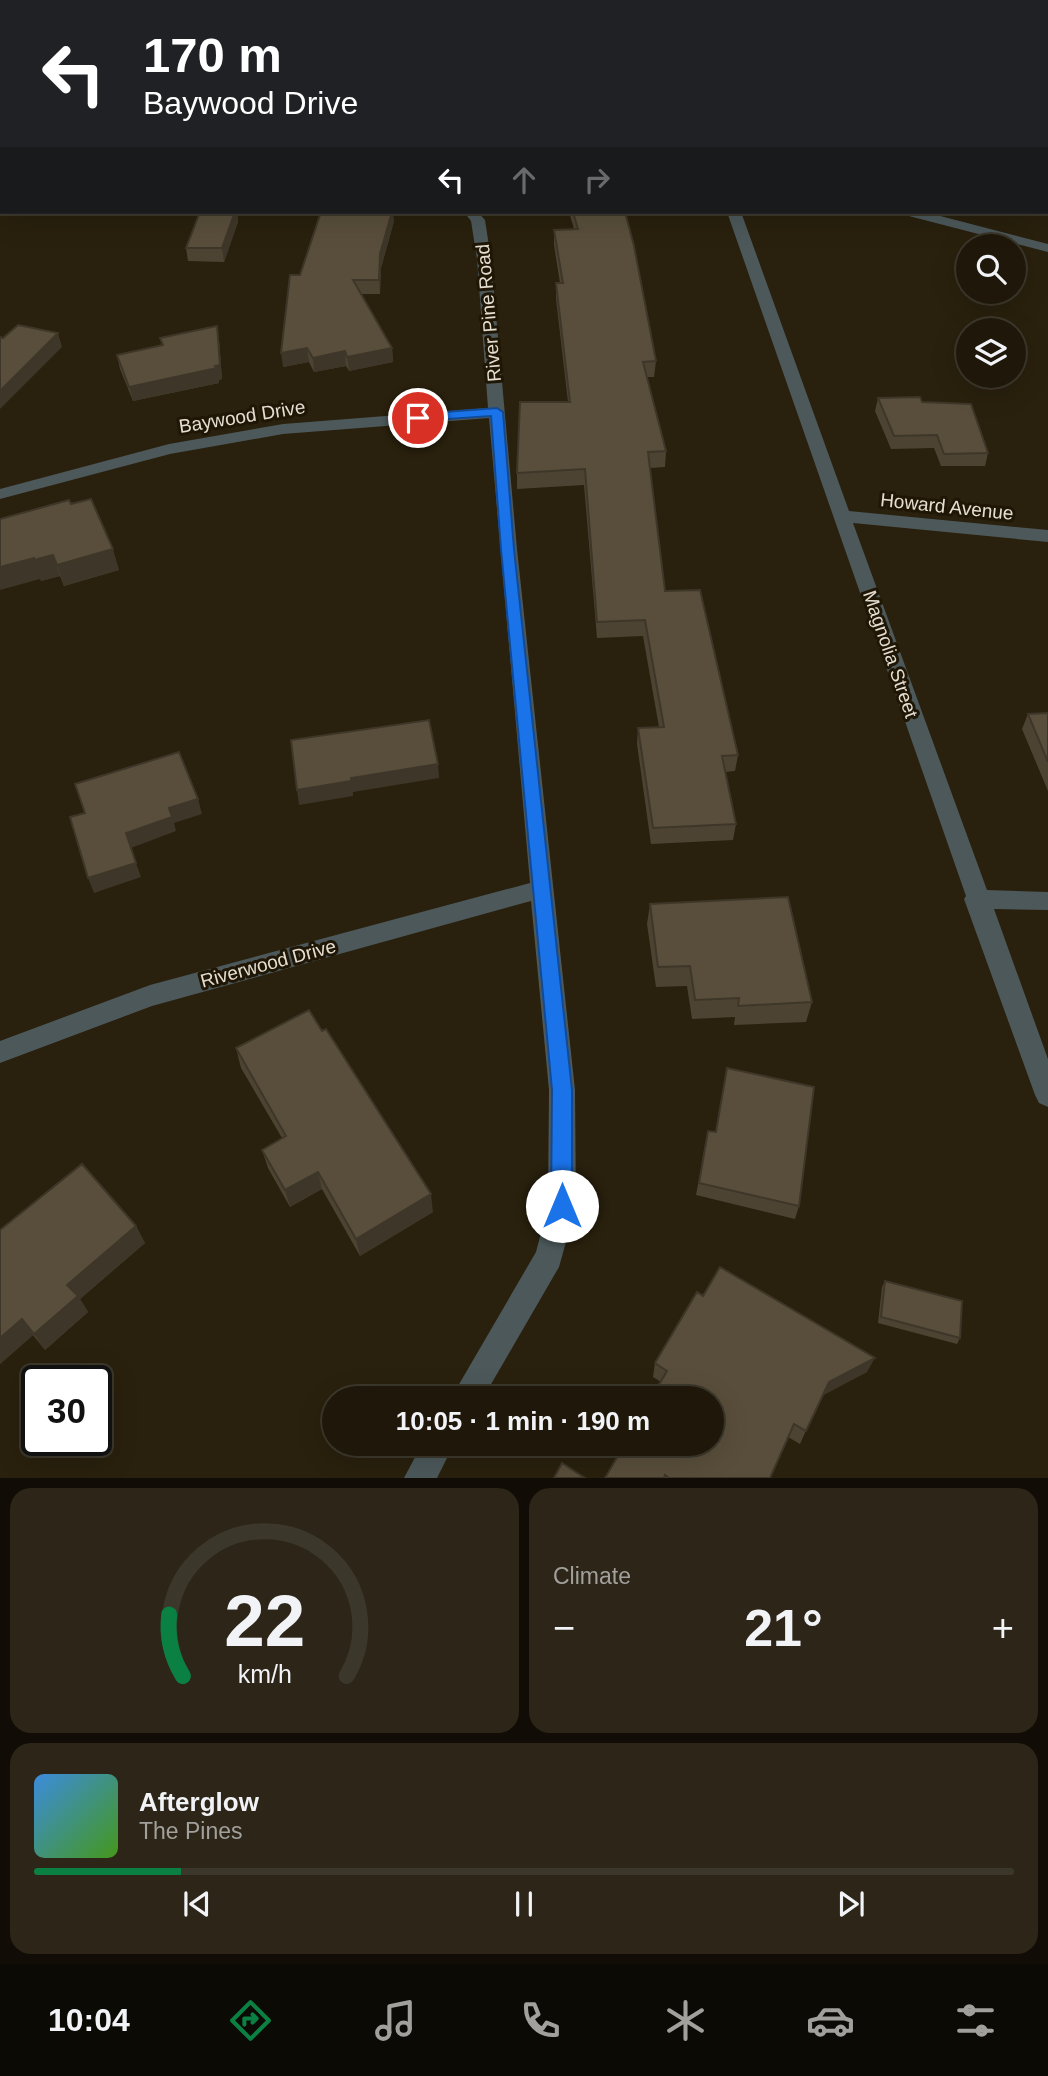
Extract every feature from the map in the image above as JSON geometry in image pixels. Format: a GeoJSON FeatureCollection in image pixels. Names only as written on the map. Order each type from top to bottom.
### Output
{"type":"FeatureCollection","features":[{"type":"Feature","properties":{"kind":"street","name":"River Pine Road"},"geometry":{"type":"LineString","coordinates":[[473,214],[478,220],[484,259],[541,889],[562,1090],[562,1206],[549,1257],[473,1386]]}},
{"type":"Feature","properties":{"kind":"street","name":"Magnolia Street"},"geometry":{"type":"LineString","coordinates":[[735,214],[976,899],[1048,1095]]}},
{"type":"Feature","properties":{"kind":"street"},"geometry":{"type":"LineString","coordinates":[[918,214],[1048,248]]}},
{"type":"Feature","properties":{"kind":"street","name":"Baywood Drive"},"geometry":{"type":"LineString","coordinates":[[0,494],[169,449],[282,429],[497,412]]}},
{"type":"Feature","properties":{"kind":"street","name":"Howard Avenue"},"geometry":{"type":"LineString","coordinates":[[843,516],[1048,536]]}},
{"type":"Feature","properties":{"kind":"street","name":"Riverwood Drive"},"geometry":{"type":"LineString","coordinates":[[0,1052],[150,996],[541,889]]}},
{"type":"Feature","properties":{"kind":"street"},"geometry":{"type":"LineString","coordinates":[[976,899],[1048,901]]}},
{"type":"Feature","properties":{"kind":"street"},"geometry":{"type":"LineString","coordinates":[[419,1478],[432,1456]]}},
{"type":"Feature","properties":{"kind":"building"},"geometry":{"type":"Polygon","coordinates":[[[199,214],[234,214],[222,248],[186,248],[199,214]]]}},
{"type":"Feature","properties":{"kind":"building"},"geometry":{"type":"Polygon","coordinates":[[[320,214],[391,214],[380,254],[379,280],[353,280],[392,348],[347,357],[345,351],[313,358],[307,348],[281,353],[290,275],[300,275],[320,214]]]}},
{"type":"Feature","properties":{"kind":"building"},"geometry":{"type":"Polygon","coordinates":[[[574,214],[626,214],[656,361],[643,362],[666,451],[648,452],[665,591],[700,590],[738,755],[722,756],[736,824],[653,828],[638,728],[664,727],[645,620],[597,622],[585,469],[517,473],[520,402],[570,402],[556,283],[563,283],[554,230],[578,229],[574,214]]]}},
{"type":"Feature","properties":{"kind":"building"},"geometry":{"type":"Polygon","coordinates":[[[18,325],[58,333],[0,391],[0,337],[3,338],[18,325]]]}},
{"type":"Feature","properties":{"kind":"building"},"geometry":{"type":"Polygon","coordinates":[[[217,326],[220,365],[215,366],[217,368],[129,387],[117,355],[163,345],[160,338],[217,326]]]}},
{"type":"Feature","properties":{"kind":"building"},"geometry":{"type":"Polygon","coordinates":[[[920,397],[922,402],[971,404],[988,453],[944,454],[937,435],[894,436],[878,398],[920,397]]]}},
{"type":"Feature","properties":{"kind":"building"},"geometry":{"type":"Polygon","coordinates":[[[91,499],[113,549],[57,565],[53,555],[0,567],[0,519],[69,500],[71,504],[91,499]]]}},
{"type":"Feature","properties":{"kind":"building"},"geometry":{"type":"Polygon","coordinates":[[[1048,713],[1048,762],[1028,714],[1048,713]]]}},
{"type":"Feature","properties":{"kind":"building"},"geometry":{"type":"Polygon","coordinates":[[[429,720],[438,764],[297,790],[291,740],[429,720]]]}},
{"type":"Feature","properties":{"kind":"building"},"geometry":{"type":"Polygon","coordinates":[[[179,752],[198,799],[169,808],[172,817],[126,833],[136,863],[88,878],[70,817],[85,813],[75,784],[179,752]]]}},
{"type":"Feature","properties":{"kind":"building"},"geometry":{"type":"Polygon","coordinates":[[[788,897],[812,1002],[738,1006],[739,998],[695,1000],[690,966],[658,967],[650,904],[788,897]]]}},
{"type":"Feature","properties":{"kind":"building"},"geometry":{"type":"Polygon","coordinates":[[[309,1010],[322,1031],[326,1029],[431,1194],[356,1239],[318,1172],[285,1190],[262,1150],[286,1136],[236,1048],[309,1010]]]}},
{"type":"Feature","properties":{"kind":"building"},"geometry":{"type":"Polygon","coordinates":[[[727,1068],[814,1087],[799,1206],[699,1183],[708,1131],[716,1132],[727,1068]]]}},
{"type":"Feature","properties":{"kind":"building"},"geometry":{"type":"Polygon","coordinates":[[[82,1164],[136,1226],[67,1285],[78,1296],[34,1334],[22,1319],[0,1338],[0,1230],[82,1164]]]}},
{"type":"Feature","properties":{"kind":"building"},"geometry":{"type":"Polygon","coordinates":[[[720,1267],[875,1358],[829,1382],[806,1431],[794,1424],[770,1478],[669,1478],[665,1475],[664,1478],[605,1478],[618,1456],[724,1456],[724,1386],[658,1386],[667,1371],[655,1363],[697,1292],[703,1296],[720,1267]]]}},
{"type":"Feature","properties":{"kind":"building"},"geometry":{"type":"Polygon","coordinates":[[[885,1281],[962,1301],[960,1338],[881,1317],[885,1281]]]}},
{"type":"Feature","properties":{"kind":"building"},"geometry":{"type":"Polygon","coordinates":[[[562,1463],[585,1478],[554,1478],[562,1463]]]}},
{"type":"Feature","properties":{"kind":"route"},"geometry":{"type":"LineString","coordinates":[[418,418],[497,412],[508,549],[562,1090],[562,1206]]}}]}
